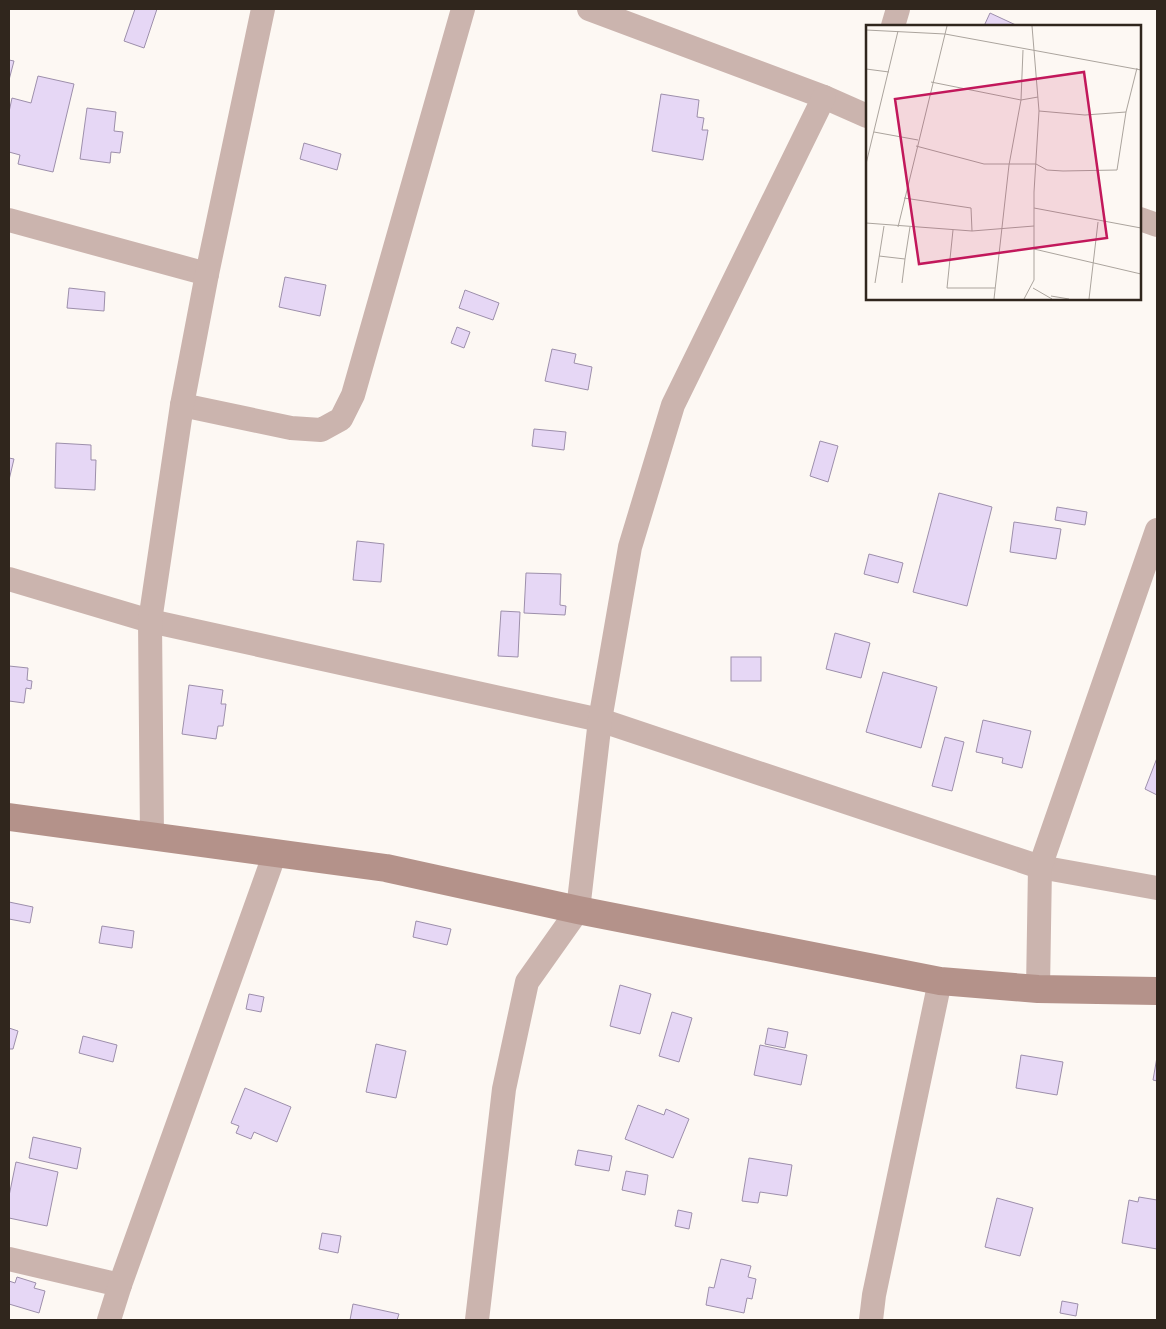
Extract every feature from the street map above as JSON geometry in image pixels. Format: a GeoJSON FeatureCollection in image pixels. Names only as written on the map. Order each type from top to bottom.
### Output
{"type":"FeatureCollection","features":[{"type":"Feature","properties":{"kind":"street"},"geometry":{"type":"LineString","coordinates":[[152,837],[150,621],[182,404],[262,9]]}},
{"type":"Feature","properties":{"kind":"street"},"geometry":{"type":"LineString","coordinates":[[182,404],[291,428],[321,430],[341,419],[353,395],[463,9]]}},
{"type":"Feature","properties":{"kind":"street"},"geometry":{"type":"LineString","coordinates":[[589,9],[866,112]]}},
{"type":"Feature","properties":{"kind":"street"},"geometry":{"type":"LineString","coordinates":[[893,25],[898,9]]}},
{"type":"Feature","properties":{"kind":"street"},"geometry":{"type":"LineString","coordinates":[[477,1320],[504,1089],[527,982],[578,910],[600,720],[630,547],[673,405],[824,97]]}},
{"type":"Feature","properties":{"kind":"street"},"geometry":{"type":"LineString","coordinates":[[1141,219],[1157,225]]}},
{"type":"Feature","properties":{"kind":"street"},"geometry":{"type":"LineString","coordinates":[[9,220],[207,274]]}},
{"type":"Feature","properties":{"kind":"street"},"geometry":{"type":"LineString","coordinates":[[1038,989],[1040,866],[1157,530]]}},
{"type":"Feature","properties":{"kind":"street"},"geometry":{"type":"LineString","coordinates":[[9,579],[150,621],[600,720],[1040,866],[1157,888]]}},
{"type":"Feature","properties":{"kind":"street"},"geometry":{"type":"LineString","coordinates":[[9,817],[386,868],[578,910],[940,981],[1038,989],[1157,991]]}},
{"type":"Feature","properties":{"kind":"street"},"geometry":{"type":"LineString","coordinates":[[109,1320],[275,853]]}},
{"type":"Feature","properties":{"kind":"street"},"geometry":{"type":"LineString","coordinates":[[871,1320],[874,1294],[940,981]]}},
{"type":"Feature","properties":{"kind":"street"},"geometry":{"type":"LineString","coordinates":[[9,1259],[120,1285]]}},
{"type":"Feature","properties":{"kind":"building"},"geometry":{"type":"Polygon","coordinates":[[[135,9],[157,9],[144,48],[124,41],[135,9]]]}},
{"type":"Feature","properties":{"kind":"building"},"geometry":{"type":"Polygon","coordinates":[[[990,13],[1016,25],[984,25],[990,13]]]}},
{"type":"Feature","properties":{"kind":"building"},"geometry":{"type":"Polygon","coordinates":[[[9,60],[14,61],[9,80],[9,60]]]}},
{"type":"Feature","properties":{"kind":"building"},"geometry":{"type":"Polygon","coordinates":[[[38,76],[74,84],[53,172],[18,164],[20,155],[9,152],[9,112],[12,98],[31,103],[38,76]]]}},
{"type":"Feature","properties":{"kind":"building"},"geometry":{"type":"Polygon","coordinates":[[[661,94],[699,100],[697,117],[704,118],[702,130],[708,130],[703,160],[652,151],[661,94]]]}},
{"type":"Feature","properties":{"kind":"building"},"geometry":{"type":"Polygon","coordinates":[[[87,108],[116,112],[114,131],[123,132],[120,153],[111,152],[110,163],[80,159],[87,108]]]}},
{"type":"Feature","properties":{"kind":"building"},"geometry":{"type":"Polygon","coordinates":[[[304,143],[341,154],[337,170],[300,159],[304,143]]]}},
{"type":"Feature","properties":{"kind":"building"},"geometry":{"type":"Polygon","coordinates":[[[285,277],[326,285],[320,316],[279,307],[285,277]]]}},
{"type":"Feature","properties":{"kind":"building"},"geometry":{"type":"Polygon","coordinates":[[[69,288],[105,292],[104,311],[67,308],[69,288]]]}},
{"type":"Feature","properties":{"kind":"building"},"geometry":{"type":"Polygon","coordinates":[[[465,290],[499,303],[493,320],[459,308],[465,290]]]}},
{"type":"Feature","properties":{"kind":"building"},"geometry":{"type":"Polygon","coordinates":[[[457,327],[470,332],[464,348],[451,343],[457,327]]]}},
{"type":"Feature","properties":{"kind":"building"},"geometry":{"type":"Polygon","coordinates":[[[552,349],[576,354],[574,363],[592,367],[588,390],[545,381],[552,349]]]}},
{"type":"Feature","properties":{"kind":"building"},"geometry":{"type":"Polygon","coordinates":[[[534,429],[566,432],[564,450],[532,446],[534,429]]]}},
{"type":"Feature","properties":{"kind":"building"},"geometry":{"type":"Polygon","coordinates":[[[820,441],[838,446],[828,482],[810,476],[820,441]]]}},
{"type":"Feature","properties":{"kind":"building"},"geometry":{"type":"Polygon","coordinates":[[[56,443],[91,445],[91,460],[96,460],[95,490],[55,488],[56,443]]]}},
{"type":"Feature","properties":{"kind":"building"},"geometry":{"type":"Polygon","coordinates":[[[9,458],[14,459],[9,480],[9,458]]]}},
{"type":"Feature","properties":{"kind":"building"},"geometry":{"type":"Polygon","coordinates":[[[939,493],[992,507],[967,606],[913,592],[939,493]]]}},
{"type":"Feature","properties":{"kind":"building"},"geometry":{"type":"Polygon","coordinates":[[[1057,507],[1087,512],[1085,525],[1055,520],[1057,507]]]}},
{"type":"Feature","properties":{"kind":"building"},"geometry":{"type":"Polygon","coordinates":[[[1014,522],[1061,529],[1056,559],[1010,552],[1014,522]]]}},
{"type":"Feature","properties":{"kind":"building"},"geometry":{"type":"Polygon","coordinates":[[[357,541],[384,544],[381,582],[353,580],[357,541]]]}},
{"type":"Feature","properties":{"kind":"building"},"geometry":{"type":"Polygon","coordinates":[[[869,554],[903,563],[898,583],[864,574],[869,554]]]}},
{"type":"Feature","properties":{"kind":"building"},"geometry":{"type":"Polygon","coordinates":[[[526,573],[561,574],[560,605],[566,606],[565,615],[524,613],[526,573]]]}},
{"type":"Feature","properties":{"kind":"building"},"geometry":{"type":"Polygon","coordinates":[[[501,611],[520,612],[518,657],[498,656],[501,611]]]}},
{"type":"Feature","properties":{"kind":"building"},"geometry":{"type":"Polygon","coordinates":[[[835,633],[870,643],[861,678],[826,669],[835,633]]]}},
{"type":"Feature","properties":{"kind":"building"},"geometry":{"type":"Polygon","coordinates":[[[731,657],[761,657],[761,681],[731,681],[731,657]]]}},
{"type":"Feature","properties":{"kind":"building"},"geometry":{"type":"Polygon","coordinates":[[[9,666],[28,668],[27,680],[32,681],[31,689],[26,688],[24,703],[9,701],[9,666]]]}},
{"type":"Feature","properties":{"kind":"building"},"geometry":{"type":"Polygon","coordinates":[[[883,672],[937,687],[921,748],[866,732],[883,672]]]}},
{"type":"Feature","properties":{"kind":"building"},"geometry":{"type":"Polygon","coordinates":[[[189,685],[223,690],[221,704],[226,704],[223,726],[218,726],[216,739],[182,734],[189,685]]]}},
{"type":"Feature","properties":{"kind":"building"},"geometry":{"type":"Polygon","coordinates":[[[983,720],[1031,731],[1022,768],[1002,763],[1003,758],[976,752],[983,720]]]}},
{"type":"Feature","properties":{"kind":"building"},"geometry":{"type":"Polygon","coordinates":[[[945,737],[964,742],[952,791],[932,786],[945,737]]]}},
{"type":"Feature","properties":{"kind":"building"},"geometry":{"type":"Polygon","coordinates":[[[1157,758],[1157,795],[1145,789],[1157,758]]]}},
{"type":"Feature","properties":{"kind":"building"},"geometry":{"type":"Polygon","coordinates":[[[9,902],[33,907],[30,923],[9,919],[9,902]]]}},
{"type":"Feature","properties":{"kind":"building"},"geometry":{"type":"Polygon","coordinates":[[[416,921],[451,929],[447,945],[413,937],[416,921]]]}},
{"type":"Feature","properties":{"kind":"building"},"geometry":{"type":"Polygon","coordinates":[[[102,926],[134,931],[132,948],[99,943],[102,926]]]}},
{"type":"Feature","properties":{"kind":"building"},"geometry":{"type":"Polygon","coordinates":[[[620,985],[651,994],[640,1034],[610,1026],[620,985]]]}},
{"type":"Feature","properties":{"kind":"building"},"geometry":{"type":"Polygon","coordinates":[[[249,994],[264,997],[261,1012],[246,1009],[249,994]]]}},
{"type":"Feature","properties":{"kind":"building"},"geometry":{"type":"Polygon","coordinates":[[[672,1012],[692,1018],[679,1062],[659,1056],[672,1012]]]}},
{"type":"Feature","properties":{"kind":"building"},"geometry":{"type":"Polygon","coordinates":[[[9,1028],[18,1031],[13,1049],[9,1049],[9,1028]]]}},
{"type":"Feature","properties":{"kind":"building"},"geometry":{"type":"Polygon","coordinates":[[[768,1028],[788,1032],[785,1048],[765,1044],[768,1028]]]}},
{"type":"Feature","properties":{"kind":"building"},"geometry":{"type":"Polygon","coordinates":[[[83,1036],[117,1045],[113,1062],[79,1053],[83,1036]]]}},
{"type":"Feature","properties":{"kind":"building"},"geometry":{"type":"Polygon","coordinates":[[[376,1044],[406,1051],[396,1098],[366,1092],[376,1044]]]}},
{"type":"Feature","properties":{"kind":"building"},"geometry":{"type":"Polygon","coordinates":[[[760,1045],[807,1055],[801,1085],[754,1075],[760,1045]]]}},
{"type":"Feature","properties":{"kind":"building"},"geometry":{"type":"Polygon","coordinates":[[[1021,1055],[1063,1062],[1057,1095],[1016,1088],[1021,1055]]]}},
{"type":"Feature","properties":{"kind":"building"},"geometry":{"type":"Polygon","coordinates":[[[1157,1057],[1157,1081],[1153,1080],[1157,1057]]]}},
{"type":"Feature","properties":{"kind":"building"},"geometry":{"type":"Polygon","coordinates":[[[245,1088],[291,1107],[277,1142],[254,1132],[251,1139],[236,1133],[239,1126],[231,1123],[245,1088]]]}},
{"type":"Feature","properties":{"kind":"building"},"geometry":{"type":"Polygon","coordinates":[[[638,1105],[664,1115],[666,1109],[689,1119],[673,1158],[625,1139],[638,1105]]]}},
{"type":"Feature","properties":{"kind":"building"},"geometry":{"type":"Polygon","coordinates":[[[33,1137],[81,1148],[77,1169],[29,1158],[33,1137]]]}},
{"type":"Feature","properties":{"kind":"building"},"geometry":{"type":"Polygon","coordinates":[[[578,1150],[612,1156],[609,1171],[575,1165],[578,1150]]]}},
{"type":"Feature","properties":{"kind":"building"},"geometry":{"type":"Polygon","coordinates":[[[749,1158],[792,1165],[787,1196],[760,1192],[758,1203],[742,1201],[749,1158]]]}},
{"type":"Feature","properties":{"kind":"building"},"geometry":{"type":"Polygon","coordinates":[[[16,1162],[58,1172],[47,1226],[9,1218],[9,1196],[16,1162]]]}},
{"type":"Feature","properties":{"kind":"building"},"geometry":{"type":"Polygon","coordinates":[[[626,1171],[648,1175],[645,1195],[622,1190],[626,1171]]]}},
{"type":"Feature","properties":{"kind":"building"},"geometry":{"type":"Polygon","coordinates":[[[1139,1197],[1157,1200],[1157,1249],[1122,1243],[1129,1200],[1138,1202],[1139,1197]]]}},
{"type":"Feature","properties":{"kind":"building"},"geometry":{"type":"Polygon","coordinates":[[[997,1198],[1033,1208],[1020,1256],[985,1247],[997,1198]]]}},
{"type":"Feature","properties":{"kind":"building"},"geometry":{"type":"Polygon","coordinates":[[[678,1210],[692,1213],[689,1229],[675,1226],[678,1210]]]}},
{"type":"Feature","properties":{"kind":"building"},"geometry":{"type":"Polygon","coordinates":[[[322,1233],[341,1236],[338,1253],[319,1249],[322,1233]]]}},
{"type":"Feature","properties":{"kind":"building"},"geometry":{"type":"Polygon","coordinates":[[[721,1259],[751,1266],[748,1277],[756,1279],[752,1299],[747,1298],[744,1313],[706,1305],[709,1287],[714,1288],[721,1259]]]}},
{"type":"Feature","properties":{"kind":"building"},"geometry":{"type":"Polygon","coordinates":[[[17,1277],[36,1283],[34,1288],[45,1291],[39,1313],[9,1304],[9,1281],[15,1283],[17,1277]]]}},
{"type":"Feature","properties":{"kind":"building"},"geometry":{"type":"Polygon","coordinates":[[[1062,1301],[1078,1304],[1076,1316],[1060,1313],[1062,1301]]]}},
{"type":"Feature","properties":{"kind":"building"},"geometry":{"type":"Polygon","coordinates":[[[353,1304],[399,1314],[397,1320],[350,1320],[353,1304]]]}}]}
